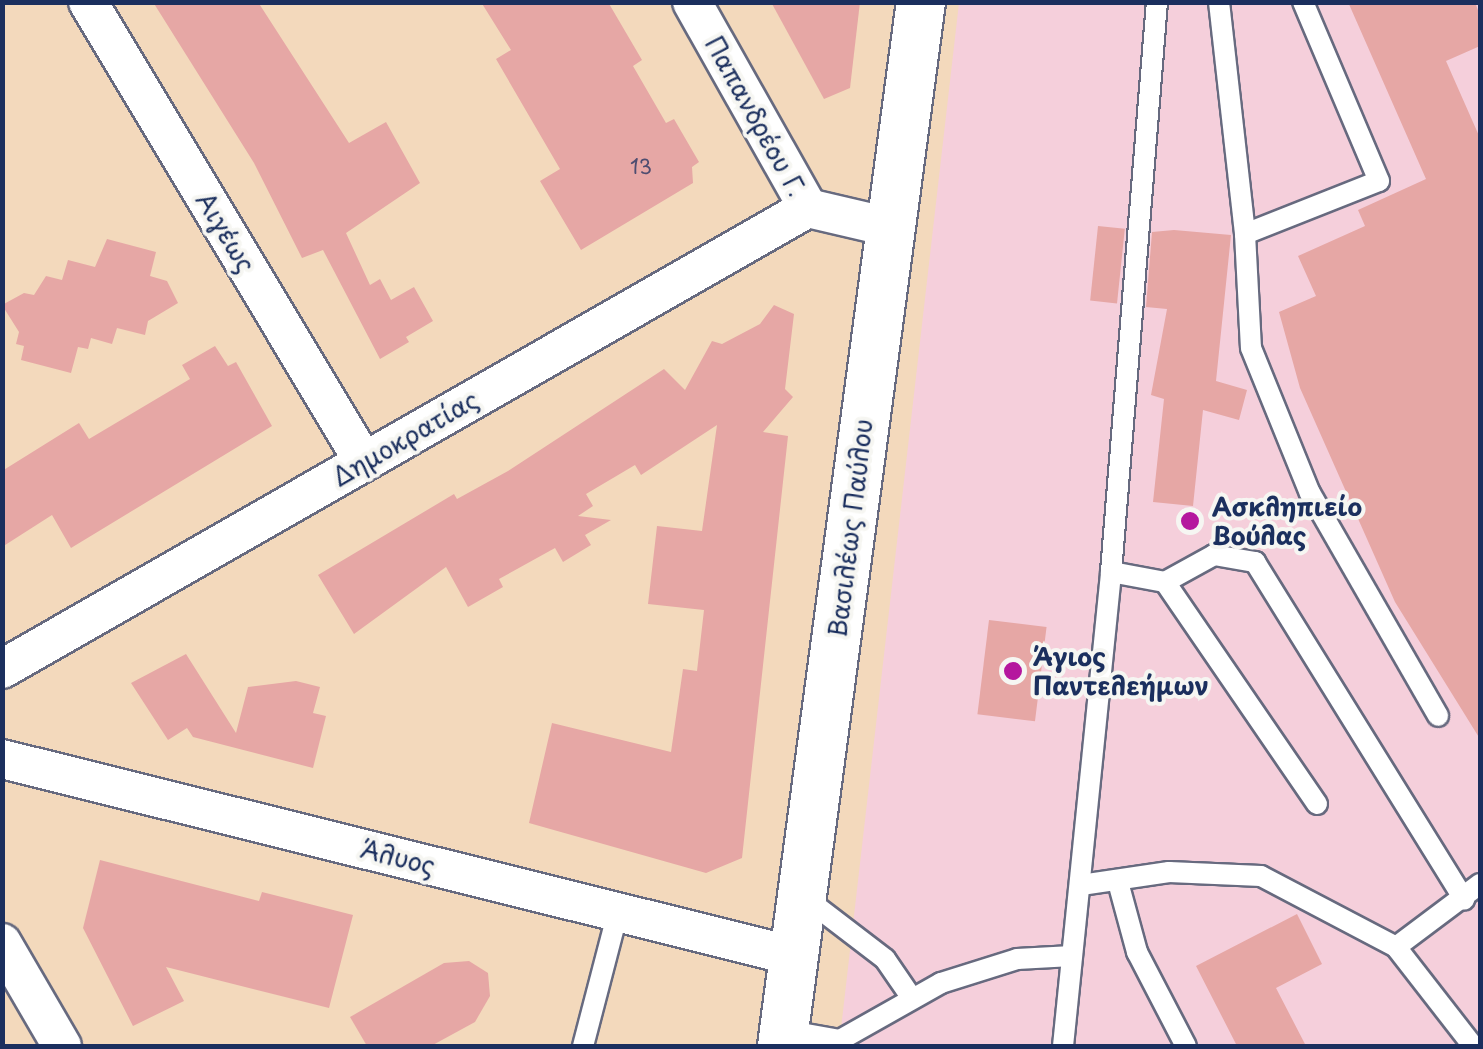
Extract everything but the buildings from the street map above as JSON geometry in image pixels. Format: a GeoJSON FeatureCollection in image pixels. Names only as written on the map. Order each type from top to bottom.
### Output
{"type":"FeatureCollection","features":[{"type":"Feature","properties":{"kind":"street","name":"Αιγέως"},"geometry":{"type":"LineString","coordinates":[[88,2],[364,462]]}},
{"type":"Feature","properties":{"kind":"street","name":"Παπανδρέου Γ."},"geometry":{"type":"LineString","coordinates":[[692,2],[808,208],[889,227]]}},
{"type":"Feature","properties":{"kind":"street","name":"Βασιλέως Παύλου"},"geometry":{"type":"LineString","coordinates":[[778,1041],[794,956],[921,2]]}},
{"type":"Feature","properties":{"kind":"street","name":"Δημοκρατίας"},"geometry":{"type":"LineString","coordinates":[[2,670],[808,208]]}},
{"type":"Feature","properties":{"kind":"street","name":"Άλυος"},"geometry":{"type":"LineString","coordinates":[[2,759],[794,956]]}},
{"type":"Feature","properties":{"kind":"street"},"geometry":{"type":"LineString","coordinates":[[2,944],[62,1046]]}},
{"type":"Feature","properties":{"kind":"lane"},"geometry":{"type":"LineString","coordinates":[[1062,1046],[1111,572],[1157,2]]}},
{"type":"Feature","properties":{"kind":"lane"},"geometry":{"type":"LineString","coordinates":[[1219,2],[1246,234],[1250,348],[1310,493],[1438,716]]}},
{"type":"Feature","properties":{"kind":"lane"},"geometry":{"type":"LineString","coordinates":[[1246,234],[1379,181],[1303,2]]}},
{"type":"Feature","properties":{"kind":"lane"},"geometry":{"type":"LineString","coordinates":[[1111,572],[1165,582],[1214,555],[1254,562],[1464,899]]}},
{"type":"Feature","properties":{"kind":"lane"},"geometry":{"type":"LineString","coordinates":[[1165,582],[1318,804]]}},
{"type":"Feature","properties":{"kind":"lane"},"geometry":{"type":"LineString","coordinates":[[1081,884],[1118,882],[1168,872],[1261,876],[1396,948],[1473,1046]]}},
{"type":"Feature","properties":{"kind":"lane"},"geometry":{"type":"LineString","coordinates":[[1118,882],[1137,952],[1186,1046]]}},
{"type":"Feature","properties":{"kind":"lane"},"geometry":{"type":"LineString","coordinates":[[1396,948],[1480,884]]}},
{"type":"Feature","properties":{"kind":"lane"},"geometry":{"type":"LineString","coordinates":[[802,896],[885,959],[911,997]]}},
{"type":"Feature","properties":{"kind":"lane"},"geometry":{"type":"LineString","coordinates":[[583,1046],[618,912]]}},
{"type":"Feature","properties":{"kind":"lane"},"geometry":{"type":"LineString","coordinates":[[778,1041],[840,1040],[911,997],[1017,959],[1072,956]]}},
{"type":"Feature","properties":{"kind":"shaded area","name":"Ασκληπιείο Βούλας"},"geometry":{"type":"Polygon","coordinates":[[[959,3],[1480,3],[1480,1046],[839,1046],[959,3]]]}},
{"type":"Feature","properties":{"kind":"place","name":"Ασκληπιείο Βούλας"},"geometry":{"type":"Point","coordinates":[1190,521]}},
{"type":"Feature","properties":{"kind":"place","name":"Άγιος Παντελεήμων"},"geometry":{"type":"Point","coordinates":[1013,671]}}]}
